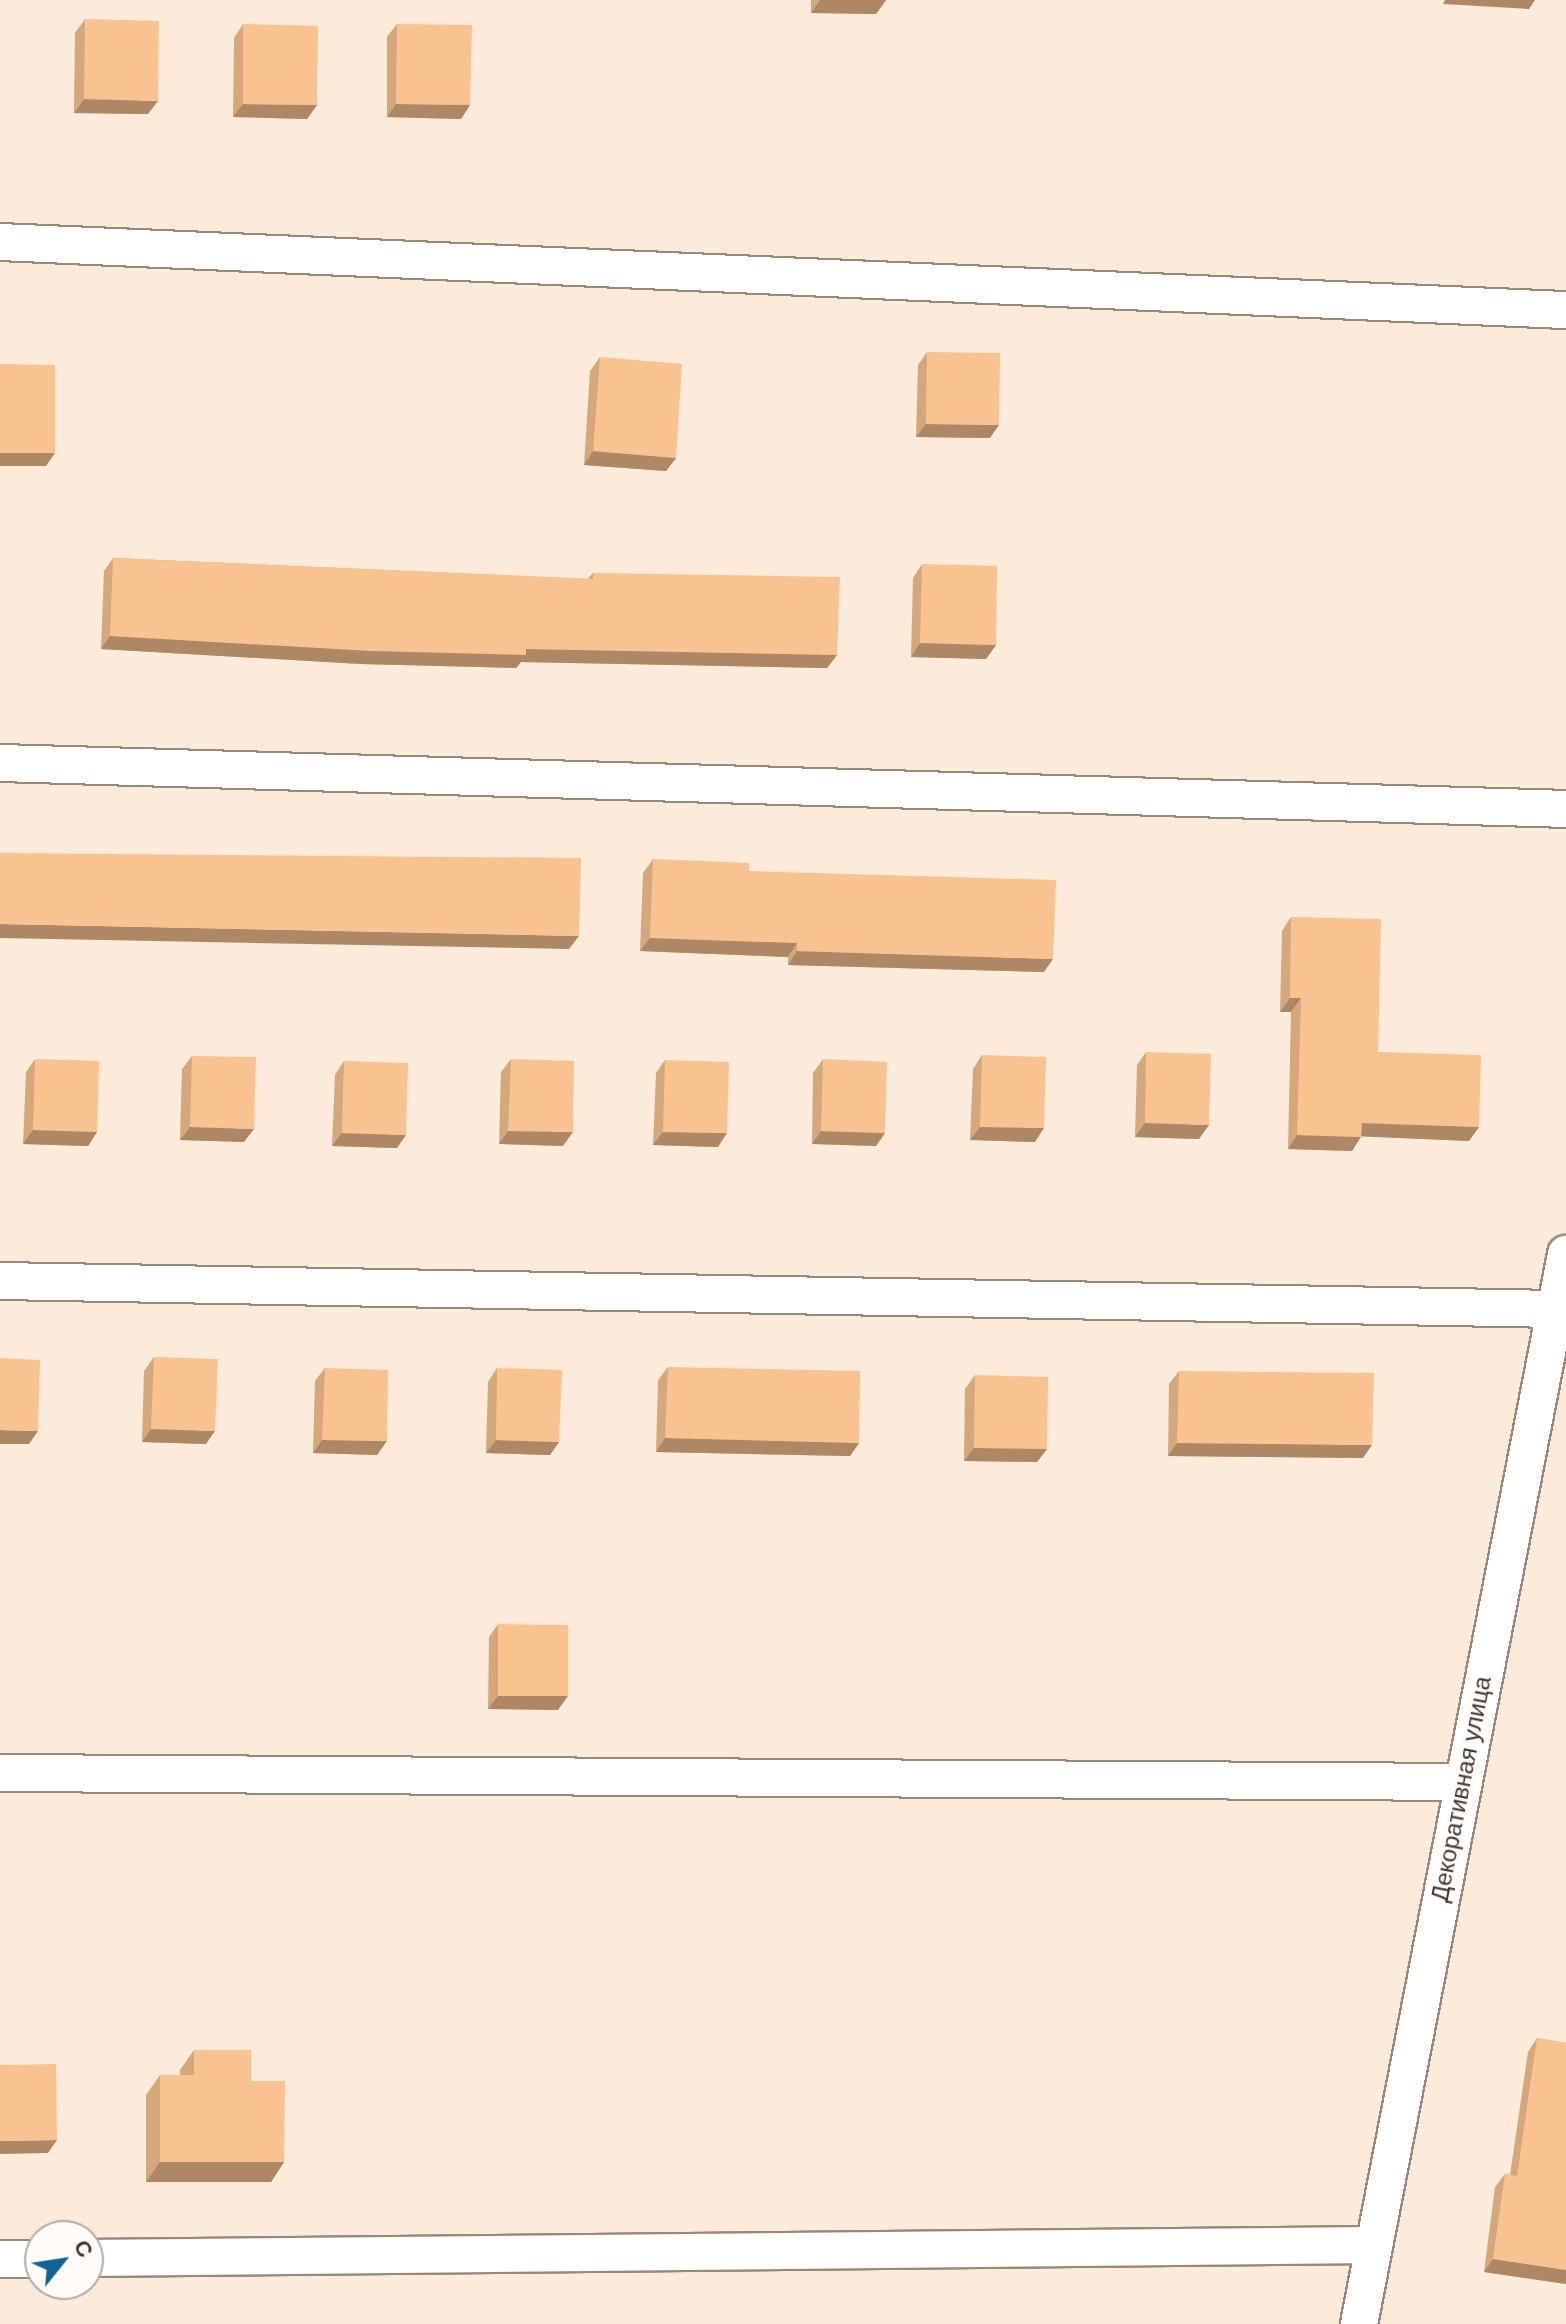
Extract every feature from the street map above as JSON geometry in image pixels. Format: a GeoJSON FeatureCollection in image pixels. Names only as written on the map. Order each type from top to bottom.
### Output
{"type":"FeatureCollection","features":[{"type":"Feature","properties":{"kind":"street"},"geometry":{"type":"LineString","coordinates":[[0,242],[1566,310]]}},
{"type":"Feature","properties":{"kind":"street"},"geometry":{"type":"LineString","coordinates":[[0,763],[1566,809]]}},
{"type":"Feature","properties":{"kind":"street","name":"Декоративная улица"},"geometry":{"type":"LineString","coordinates":[[1359,2324],[1566,1254]]}},
{"type":"Feature","properties":{"kind":"street"},"geometry":{"type":"LineString","coordinates":[[0,1281],[1553,1309]]}},
{"type":"Feature","properties":{"kind":"street"},"geometry":{"type":"LineString","coordinates":[[0,1773],[1462,1782]]}},
{"type":"Feature","properties":{"kind":"street"},"geometry":{"type":"LineString","coordinates":[[104,2258],[1374,2245]]}},
{"type":"Feature","properties":{"kind":"street"},"geometry":{"type":"LineString","coordinates":[[0,2259],[24,2259]]}},
{"type":"Feature","properties":{"kind":"building"},"geometry":{"type":"Polygon","coordinates":[[[85,19],[159,21],[158,101],[84,99],[85,19]]]}},
{"type":"Feature","properties":{"kind":"building"},"geometry":{"type":"Polygon","coordinates":[[[243,24],[318,26],[317,105],[243,104],[243,24]]]}},
{"type":"Feature","properties":{"kind":"building"},"geometry":{"type":"Polygon","coordinates":[[[397,24],[472,25],[470,105],[396,104],[397,24]]]}},
{"type":"Feature","properties":{"kind":"building"},"geometry":{"type":"Polygon","coordinates":[[[927,352],[1000,353],[999,425],[926,424],[927,352]]]}},
{"type":"Feature","properties":{"kind":"building"},"geometry":{"type":"Polygon","coordinates":[[[600,357],[682,364],[676,458],[593,451],[600,357]]]}},
{"type":"Feature","properties":{"kind":"building"},"geometry":{"type":"Polygon","coordinates":[[[0,364],[55,365],[55,453],[0,453],[0,364]]]}},
{"type":"Feature","properties":{"kind":"building"},"geometry":{"type":"Polygon","coordinates":[[[113,558],[593,579],[593,573],[840,577],[837,655],[526,649],[526,655],[371,651],[110,636],[113,558]]]}},
{"type":"Feature","properties":{"kind":"building"},"geometry":{"type":"Polygon","coordinates":[[[922,564],[997,566],[996,645],[920,643],[922,564]]]}},
{"type":"Feature","properties":{"kind":"building"},"geometry":{"type":"Polygon","coordinates":[[[0,853],[581,858],[579,936],[0,924],[0,853]]]}},
{"type":"Feature","properties":{"kind":"building"},"geometry":{"type":"Polygon","coordinates":[[[653,859],[749,863],[749,871],[1056,880],[1053,959],[797,951],[797,943],[650,938],[653,859]]]}},
{"type":"Feature","properties":{"kind":"building"},"geometry":{"type":"Polygon","coordinates":[[[1291,917],[1381,919],[1378,1052],[1481,1055],[1479,1127],[1362,1123],[1361,1137],[1297,1135],[1301,998],[1290,998],[1291,917]]]}},
{"type":"Feature","properties":{"kind":"building"},"geometry":{"type":"Polygon","coordinates":[[[1146,1052],[1211,1054],[1209,1125],[1145,1123],[1146,1052]]]}},
{"type":"Feature","properties":{"kind":"building"},"geometry":{"type":"Polygon","coordinates":[[[982,1055],[1046,1057],[1044,1128],[980,1127],[982,1055]]]}},
{"type":"Feature","properties":{"kind":"building"},"geometry":{"type":"Polygon","coordinates":[[[192,1056],[256,1057],[254,1129],[190,1127],[192,1056]]]}},
{"type":"Feature","properties":{"kind":"building"},"geometry":{"type":"Polygon","coordinates":[[[35,1059],[99,1061],[97,1132],[33,1130],[35,1059]]]}},
{"type":"Feature","properties":{"kind":"building"},"geometry":{"type":"Polygon","coordinates":[[[511,1059],[574,1061],[573,1132],[508,1131],[511,1059]]]}},
{"type":"Feature","properties":{"kind":"building"},"geometry":{"type":"Polygon","coordinates":[[[823,1059],[887,1062],[885,1133],[821,1131],[823,1059]]]}},
{"type":"Feature","properties":{"kind":"building"},"geometry":{"type":"Polygon","coordinates":[[[665,1060],[729,1062],[727,1133],[663,1132],[665,1060]]]}},
{"type":"Feature","properties":{"kind":"building"},"geometry":{"type":"Polygon","coordinates":[[[344,1061],[408,1063],[406,1135],[342,1133],[344,1061]]]}},
{"type":"Feature","properties":{"kind":"building"},"geometry":{"type":"Polygon","coordinates":[[[154,1357],[218,1359],[215,1431],[151,1429],[154,1357]]]}},
{"type":"Feature","properties":{"kind":"building"},"geometry":{"type":"Polygon","coordinates":[[[0,1358],[40,1360],[38,1431],[0,1430],[0,1358]]]}},
{"type":"Feature","properties":{"kind":"building"},"geometry":{"type":"Polygon","coordinates":[[[668,1367],[860,1371],[859,1443],[665,1438],[668,1367]]]}},
{"type":"Feature","properties":{"kind":"building"},"geometry":{"type":"Polygon","coordinates":[[[325,1368],[388,1370],[387,1441],[322,1440],[325,1368]]]}},
{"type":"Feature","properties":{"kind":"building"},"geometry":{"type":"Polygon","coordinates":[[[497,1368],[562,1370],[559,1442],[496,1440],[497,1368]]]}},
{"type":"Feature","properties":{"kind":"building"},"geometry":{"type":"Polygon","coordinates":[[[1179,1371],[1374,1373],[1372,1445],[1177,1443],[1179,1371]]]}},
{"type":"Feature","properties":{"kind":"building"},"geometry":{"type":"Polygon","coordinates":[[[975,1375],[1048,1377],[1047,1449],[974,1448],[975,1375]]]}},
{"type":"Feature","properties":{"kind":"building"},"geometry":{"type":"Polygon","coordinates":[[[498,1624],[568,1625],[568,1696],[498,1696],[498,1624]]]}},
{"type":"Feature","properties":{"kind":"building"},"geometry":{"type":"Polygon","coordinates":[[[1537,2038],[1566,2043],[1566,2270],[1493,2259],[1505,2174],[1517,2176],[1537,2038]]]}},
{"type":"Feature","properties":{"kind":"building"},"geometry":{"type":"Polygon","coordinates":[[[194,2050],[251,2050],[251,2081],[285,2081],[284,2162],[160,2162],[160,2075],[194,2075],[194,2050]]]}},
{"type":"Feature","properties":{"kind":"building"},"geometry":{"type":"Polygon","coordinates":[[[56,2064],[57,2140],[0,2141],[0,2065],[56,2064]]]}}]}
